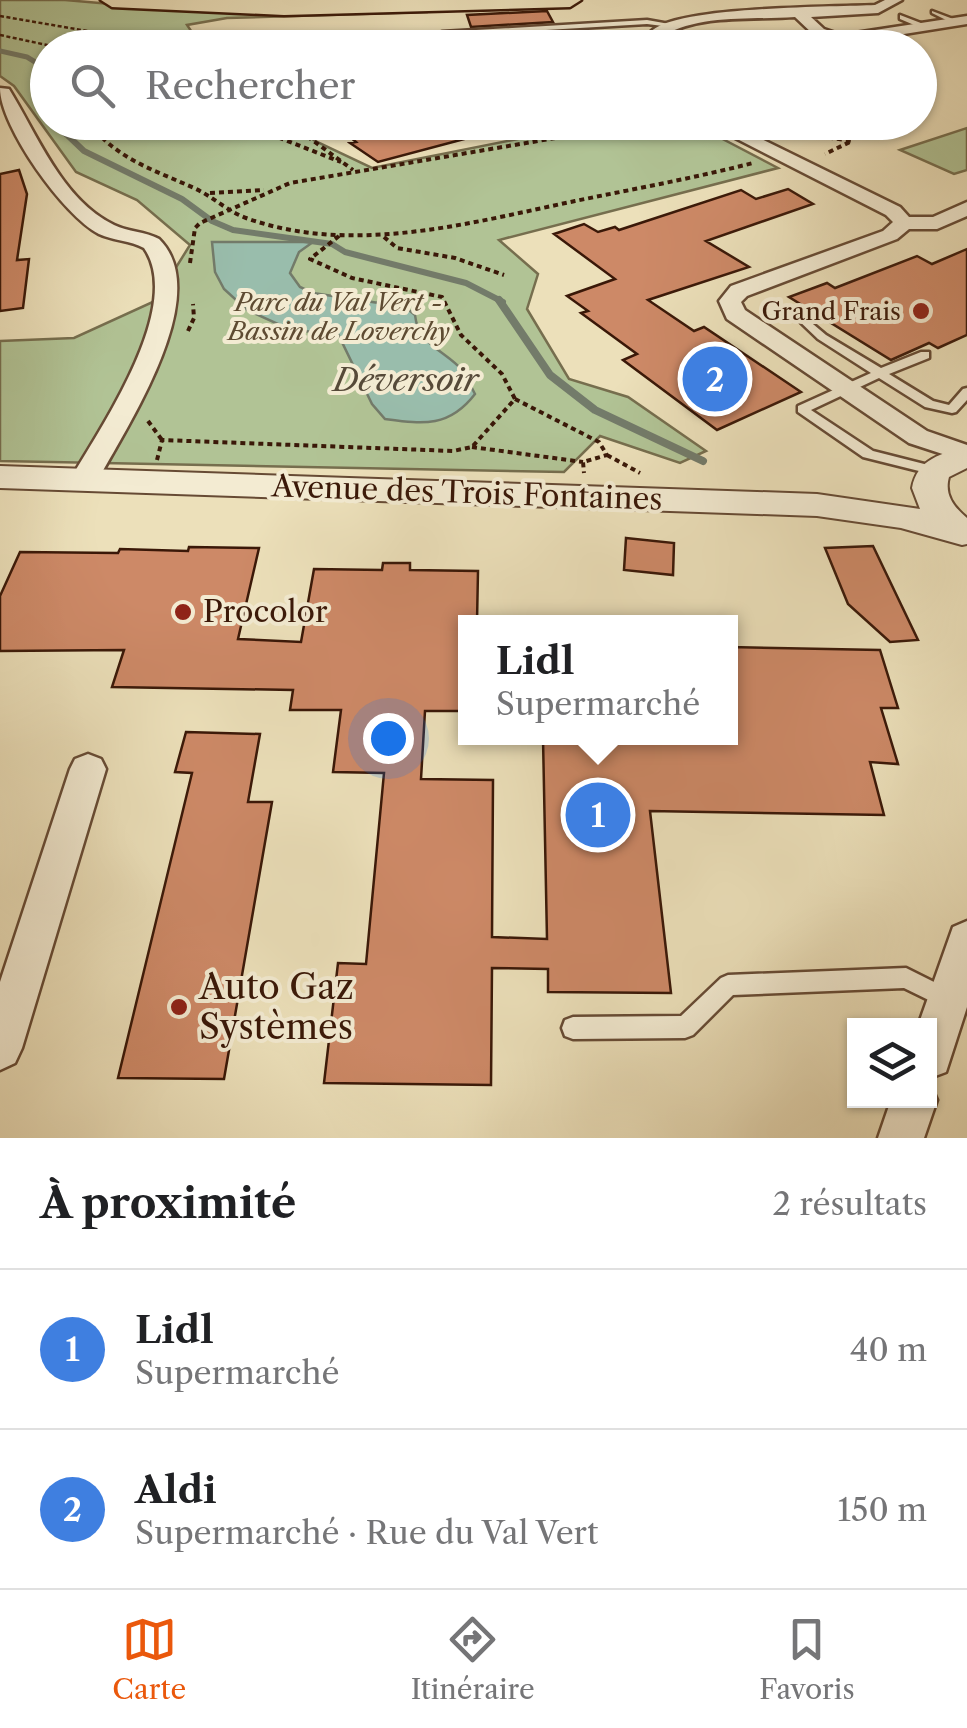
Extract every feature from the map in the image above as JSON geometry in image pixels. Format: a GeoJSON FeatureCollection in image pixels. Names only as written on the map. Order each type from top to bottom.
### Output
{"type":"FeatureCollection","features":[{"type":"Feature","properties":{"kind":"main road"},"geometry":{"type":"LineString","coordinates":[[112,0],[188,6],[343,8],[570,0]]}},
{"type":"Feature","properties":{"kind":"main road"},"geometry":{"type":"LineString","coordinates":[[195,0],[420,0]]}},
{"type":"Feature","properties":{"kind":"street"},"geometry":{"type":"LineString","coordinates":[[865,9],[879,0]]}},
{"type":"Feature","properties":{"kind":"street"},"geometry":{"type":"LineString","coordinates":[[663,30],[713,17],[887,7],[895,0]]}},
{"type":"Feature","properties":{"kind":"street"},"geometry":{"type":"LineString","coordinates":[[799,12],[816,30],[934,12],[959,16]]}},
{"type":"Feature","properties":{"kind":"street"},"geometry":{"type":"LineString","coordinates":[[899,30],[959,16]]}},
{"type":"Feature","properties":{"kind":"street"},"geometry":{"type":"LineString","coordinates":[[3,92],[30,139]]}},
{"type":"Feature","properties":{"kind":"street"},"geometry":{"type":"LineString","coordinates":[[31,140],[59,189],[105,230],[156,246],[169,273],[169,298],[162,329],[84,480]]}},
{"type":"Feature","properties":{"kind":"street"},"geometry":{"type":"LineString","coordinates":[[748,140],[902,219],[936,223],[965,209]]}},
{"type":"Feature","properties":{"kind":"street"},"geometry":{"type":"LineString","coordinates":[[902,219],[890,235],[732,296],[735,314],[918,437],[947,466],[934,507],[964,534]]}},
{"type":"Feature","properties":{"kind":"street","name":"Avenue des Trois Fontaines"},"geometry":{"type":"LineString","coordinates":[[850,507],[947,466]]}},
{"type":"Feature","properties":{"kind":"street","name":"Avenue des Trois Fontaines"},"geometry":{"type":"LineString","coordinates":[[0,478],[152,482],[584,479],[850,507],[964,534]]}},
{"type":"Feature","properties":{"kind":"street"},"geometry":{"type":"LineString","coordinates":[[0,1048],[88,769]]}},
{"type":"Feature","properties":{"kind":"street"},"geometry":{"type":"LineString","coordinates":[[937,1034],[967,940]]}},
{"type":"Feature","properties":{"kind":"street"},"geometry":{"type":"LineString","coordinates":[[902,1138],[911,1108]]}},
{"type":"Feature","properties":{"kind":"lane"},"geometry":{"type":"LineString","coordinates":[[902,17],[922,25]]}},
{"type":"Feature","properties":{"kind":"lane"},"geometry":{"type":"LineString","coordinates":[[511,30],[671,25]]}},
{"type":"Feature","properties":{"kind":"lane"},"geometry":{"type":"LineString","coordinates":[[801,317],[822,337],[929,404],[952,410],[967,392]]}},
{"type":"Feature","properties":{"kind":"lane"},"geometry":{"type":"LineString","coordinates":[[925,355],[802,409],[868,454],[947,466]]}},
{"type":"Feature","properties":{"kind":"lane"},"geometry":{"type":"LineString","coordinates":[[573,1028],[685,1026],[728,986],[906,978],[948,1000]]}},
{"type":"Feature","properties":{"kind":"path"},"geometry":{"type":"LineString","coordinates":[[0,16],[87,30]]}},
{"type":"Feature","properties":{"kind":"path"},"geometry":{"type":"LineString","coordinates":[[0,35],[30,41]]}},
{"type":"Feature","properties":{"kind":"path"},"geometry":{"type":"LineString","coordinates":[[104,140],[111,149],[167,178],[208,193],[228,209],[252,220],[337,238],[457,228],[790,161],[852,141],[845,140]]}},
{"type":"Feature","properties":{"kind":"path"},"geometry":{"type":"LineString","coordinates":[[284,140],[341,162]]}},
{"type":"Feature","properties":{"kind":"path"},"geometry":{"type":"LineString","coordinates":[[311,140],[355,171]]}},
{"type":"Feature","properties":{"kind":"path"},"geometry":{"type":"LineString","coordinates":[[208,193],[272,189],[355,171],[472,156],[542,140]]}},
{"type":"Feature","properties":{"kind":"path"},"geometry":{"type":"LineString","coordinates":[[200,223],[272,189]]}},
{"type":"Feature","properties":{"kind":"path"},"geometry":{"type":"LineString","coordinates":[[384,236],[396,248],[454,258],[504,275]]}},
{"type":"Feature","properties":{"kind":"path"},"geometry":{"type":"LineString","coordinates":[[152,482],[162,440],[453,451],[472,447],[584,479],[608,455],[599,442],[515,399],[502,374],[461,334],[442,297],[407,286],[339,276],[316,266],[310,259],[337,238]]}},
{"type":"Feature","properties":{"kind":"path"},"geometry":{"type":"LineString","coordinates":[[472,447],[515,399]]}},
{"type":"Feature","properties":{"kind":"green space","name":"Parc du Val Vert - Bassin de Loverchy"},"geometry":{"type":"Polygon","coordinates":[[[0,0],[65,0],[203,12],[428,12],[227,18],[187,25],[190,30],[30,30],[30,108],[14,86],[0,76],[0,0]]]}},
{"type":"Feature","properties":{"kind":"green space"},"geometry":{"type":"Polygon","coordinates":[[[967,128],[967,170],[954,174],[900,150],[967,128]]]}},
{"type":"Feature","properties":{"kind":"green space","name":"Parc du Val Vert - Bassin de Loverchy"},"geometry":{"type":"Polygon","coordinates":[[[53,140],[314,140],[372,168],[513,140],[724,140],[778,168],[499,240],[538,274],[527,309],[569,379],[628,397],[706,451],[680,463],[600,436],[564,472],[0,461],[0,341],[74,338],[155,301],[190,245],[137,200],[76,172],[53,140]]]}},
{"type":"Feature","properties":{"kind":"water","name":"Déversoir"},"geometry":{"type":"Polygon","coordinates":[[[212,242],[313,242],[299,252],[290,273],[300,287],[313,293],[405,307],[415,315],[427,341],[463,371],[475,394],[445,418],[411,422],[385,419],[372,404],[338,334],[291,330],[247,310],[224,289],[215,272],[212,242]]]}},
{"type":"Feature","properties":{"kind":"building"},"geometry":{"type":"Polygon","coordinates":[[[547,11],[553,22],[471,27],[467,15],[547,11]]]}},
{"type":"Feature","properties":{"kind":"building"},"geometry":{"type":"Polygon","coordinates":[[[354,140],[460,140],[378,162],[350,143],[356,142],[354,140]]]}},
{"type":"Feature","properties":{"kind":"building"},"geometry":{"type":"Polygon","coordinates":[[[19,170],[27,194],[17,260],[29,259],[23,308],[0,311],[0,174],[19,170]]]}},
{"type":"Feature","properties":{"kind":"building"},"geometry":{"type":"Polygon","coordinates":[[[788,189],[813,204],[706,241],[749,267],[648,300],[694,331],[704,327],[801,392],[717,430],[623,360],[637,354],[581,313],[588,311],[567,296],[615,279],[554,234],[584,224],[598,232],[615,227],[619,230],[741,190],[756,199],[788,189]]]}},
{"type":"Feature","properties":{"kind":"building","name":"Grand Frais"},"geometry":{"type":"Polygon","coordinates":[[[967,249],[967,335],[938,348],[929,343],[891,360],[789,297],[827,283],[835,288],[917,256],[932,264],[967,249]]]}},
{"type":"Feature","properties":{"kind":"building"},"geometry":{"type":"Polygon","coordinates":[[[626,538],[674,543],[673,575],[624,570],[626,538]]]}},
{"type":"Feature","properties":{"kind":"building"},"geometry":{"type":"Polygon","coordinates":[[[873,546],[918,640],[890,642],[848,604],[825,548],[873,546]]]}},
{"type":"Feature","properties":{"kind":"building"},"geometry":{"type":"Polygon","coordinates":[[[189,547],[259,548],[238,639],[301,642],[314,569],[382,570],[383,563],[410,563],[410,570],[478,571],[477,615],[458,615],[458,711],[425,711],[421,779],[493,780],[492,937],[547,939],[543,745],[738,745],[738,647],[880,650],[898,708],[881,708],[898,764],[870,762],[884,815],[650,811],[671,993],[548,992],[548,969],[492,968],[491,1085],[324,1083],[338,963],[366,964],[384,773],[333,772],[341,710],[290,710],[293,690],[112,687],[124,650],[0,651],[0,596],[20,552],[188,551],[189,547]]]}},
{"type":"Feature","properties":{"kind":"building"},"geometry":{"type":"Polygon","coordinates":[[[186,732],[260,734],[248,802],[272,802],[224,1079],[118,1078],[192,773],[175,772],[186,732]]]}},
{"type":"Feature","properties":{"kind":"waterway"},"geometry":{"type":"LineString","coordinates":[[0,51],[30,59]]}},
{"type":"Feature","properties":{"kind":"waterway"},"geometry":{"type":"LineString","coordinates":[[72,140],[84,151],[182,199],[212,221],[233,230],[332,244],[345,252],[466,283],[503,302]]}},
{"type":"Feature","properties":{"kind":"waterway"},"geometry":{"type":"LineString","coordinates":[[499,300],[550,375],[595,410],[703,461]]}},
{"type":"Feature","properties":{"kind":"place","name":"Grand Frais"},"geometry":{"type":"Point","coordinates":[921,311]}},
{"type":"Feature","properties":{"kind":"place","name":"Aldi"},"geometry":{"type":"Point","coordinates":[715,379]}},
{"type":"Feature","properties":{"kind":"place","name":"Procolor"},"geometry":{"type":"Point","coordinates":[183,612]}},
{"type":"Feature","properties":{"kind":"place","name":"Lidl"},"geometry":{"type":"Point","coordinates":[598,815]}},
{"type":"Feature","properties":{"kind":"place","name":"Auto Gaz Systèmes"},"geometry":{"type":"Point","coordinates":[179,1007]}}]}
